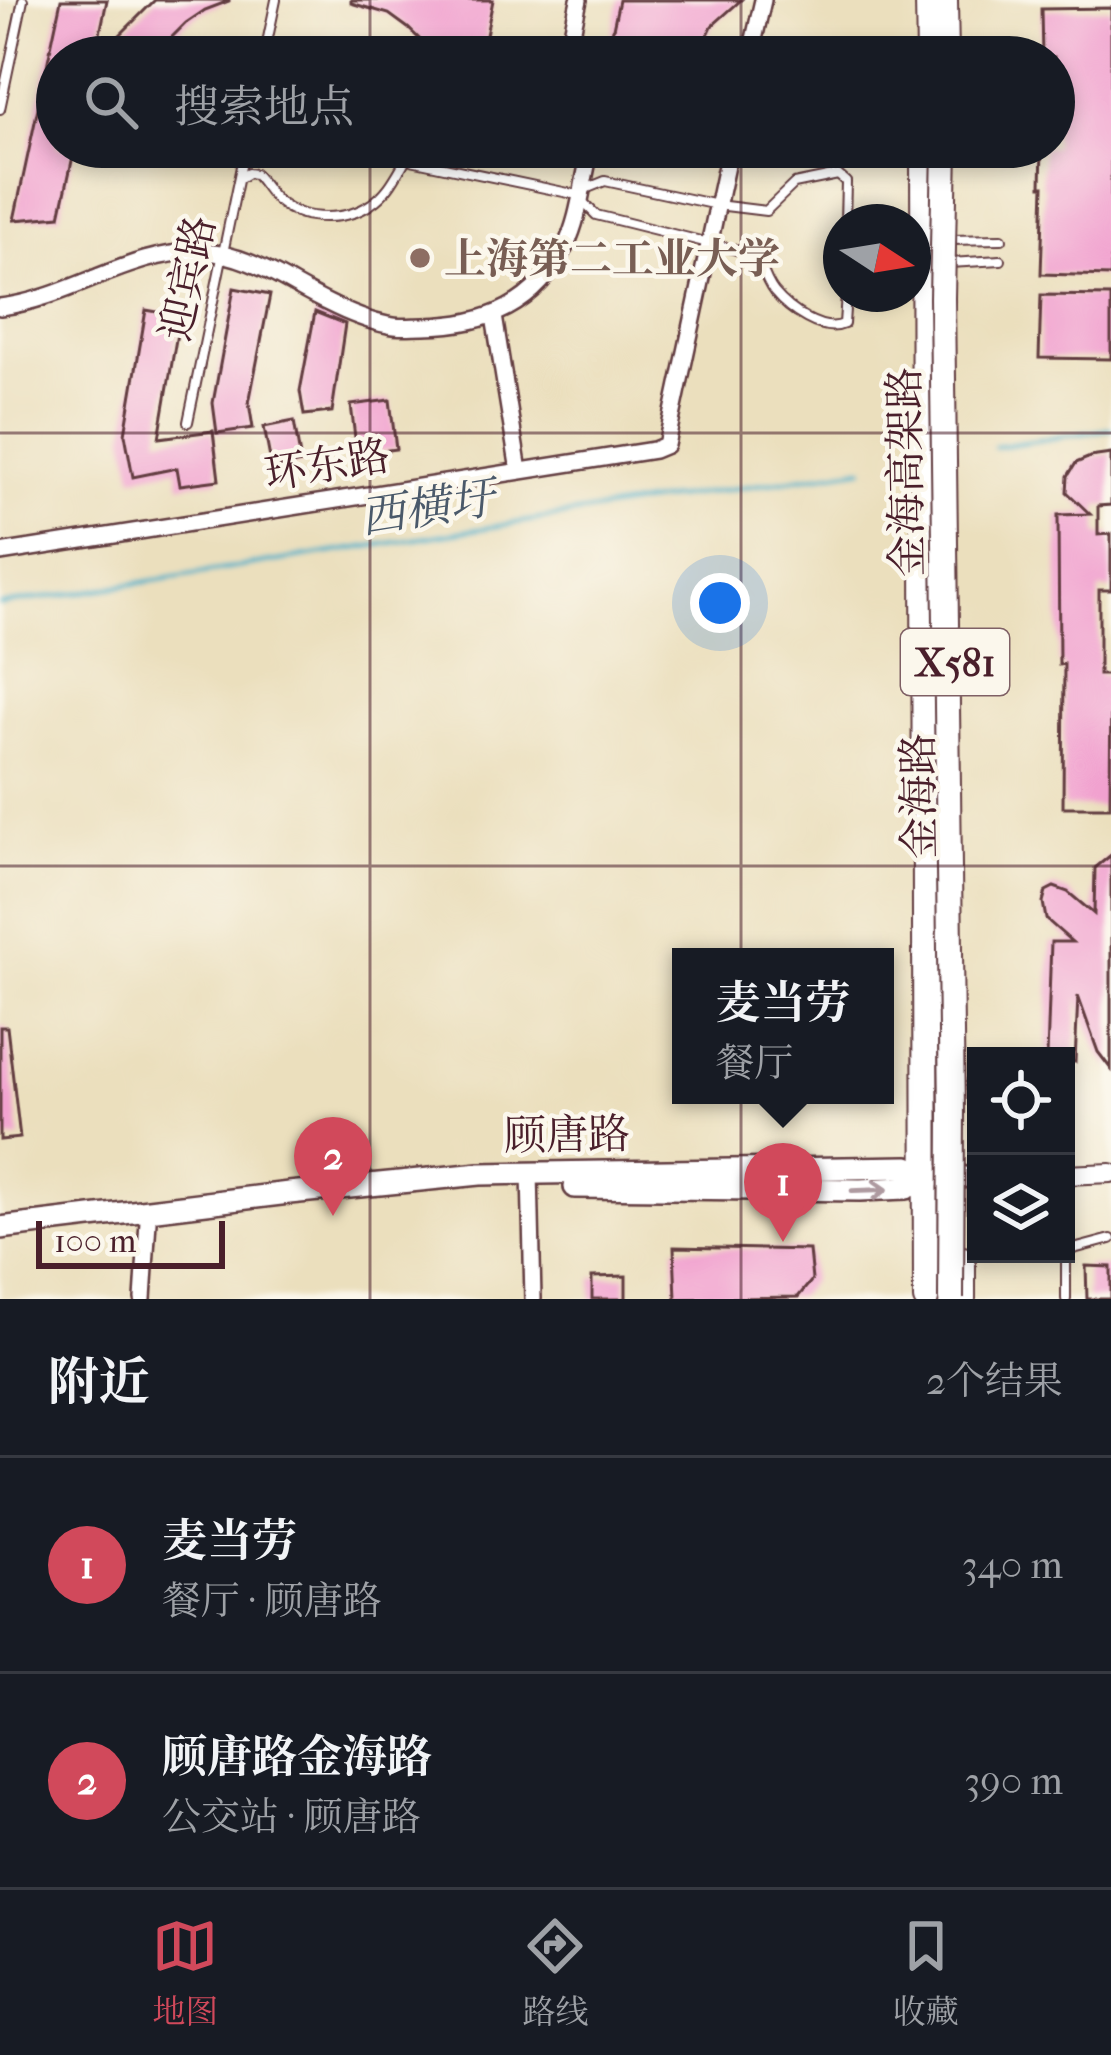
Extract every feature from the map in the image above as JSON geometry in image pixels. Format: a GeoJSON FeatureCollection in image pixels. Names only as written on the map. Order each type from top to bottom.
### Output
{"type":"FeatureCollection","features":[{"type":"Feature","properties":{"kind":"main road"},"geometry":{"type":"LineString","coordinates":[[926,0],[926,36]]}},
{"type":"Feature","properties":{"kind":"main road"},"geometry":{"type":"LineString","coordinates":[[948,0],[949,36]]}},
{"type":"Feature","properties":{"kind":"main road","name":"金海路"},"geometry":{"type":"LineString","coordinates":[[922,204],[924,168]]}},
{"type":"Feature","properties":{"kind":"main road","name":"金海高架路"},"geometry":{"type":"LineString","coordinates":[[926,168],[939,1299]]}},
{"type":"Feature","properties":{"kind":"main road","name":"金海高架路"},"geometry":{"type":"LineString","coordinates":[[948,168],[942,298],[951,1299]]}},
{"type":"Feature","properties":{"kind":"main road","name":"金海路"},"geometry":{"type":"LineString","coordinates":[[949,168],[969,1155]]}},
{"type":"Feature","properties":{"kind":"main road","name":"金海路"},"geometry":{"type":"LineString","coordinates":[[918,312],[926,1299]]}},
{"type":"Feature","properties":{"kind":"main road","name":"顾唐路"},"geometry":{"type":"LineString","coordinates":[[0,1228],[148,1215],[480,1174],[531,1179],[908,1168],[924,1175],[967,1177]]}},
{"type":"Feature","properties":{"kind":"main road","name":"顾唐路"},"geometry":{"type":"LineString","coordinates":[[0,1240],[148,1215]]}},
{"type":"Feature","properties":{"kind":"main road","name":"金海路"},"geometry":{"type":"LineString","coordinates":[[963,1299],[967,1218]]}},
{"type":"Feature","properties":{"kind":"street"},"geometry":{"type":"LineString","coordinates":[[572,36],[579,0]]}},
{"type":"Feature","properties":{"kind":"street"},"geometry":{"type":"LineString","coordinates":[[755,36],[763,0]]}},
{"type":"Feature","properties":{"kind":"street"},"geometry":{"type":"LineString","coordinates":[[0,307],[38,301],[149,259],[196,251],[252,263],[327,302],[391,326],[464,324],[515,304],[554,266],[569,239],[586,168]]}},
{"type":"Feature","properties":{"kind":"street"},"geometry":{"type":"LineString","coordinates":[[709,242],[725,168]]}},
{"type":"Feature","properties":{"kind":"street","name":"环东路"},"geometry":{"type":"LineString","coordinates":[[0,554],[666,445],[709,242]]}},
{"type":"Feature","properties":{"kind":"street"},"geometry":{"type":"LineString","coordinates":[[494,316],[519,471]]}},
{"type":"Feature","properties":{"kind":"street"},"geometry":{"type":"LineString","coordinates":[[1075,1174],[1111,1173]]}},
{"type":"Feature","properties":{"kind":"street"},"geometry":{"type":"LineString","coordinates":[[531,1179],[533,1299]]}},
{"type":"Feature","properties":{"kind":"street"},"geometry":{"type":"LineString","coordinates":[[143,1299],[148,1215]]}},
{"type":"Feature","properties":{"kind":"lane"},"geometry":{"type":"LineString","coordinates":[[0,109],[22,0]]}},
{"type":"Feature","properties":{"kind":"lane"},"geometry":{"type":"LineString","coordinates":[[269,36],[276,0]]}},
{"type":"Feature","properties":{"kind":"lane","name":"迎宾路"},"geometry":{"type":"LineString","coordinates":[[188,422],[240,168]]}},
{"type":"Feature","properties":{"kind":"lane"},"geometry":{"type":"LineString","coordinates":[[238,178],[255,174],[280,203],[303,214],[328,217],[371,204],[401,168]]}},
{"type":"Feature","properties":{"kind":"lane"},"geometry":{"type":"LineString","coordinates":[[450,168],[580,195],[596,214],[757,255],[771,289],[791,309],[829,328],[844,324],[845,312]]}},
{"type":"Feature","properties":{"kind":"lane"},"geometry":{"type":"LineString","coordinates":[[580,195],[605,181],[766,211],[794,184],[838,175],[846,182],[845,204]]}},
{"type":"Feature","properties":{"kind":"lane"},"geometry":{"type":"LineString","coordinates":[[931,252],[1002,239]]}},
{"type":"Feature","properties":{"kind":"lane"},"geometry":{"type":"LineString","coordinates":[[931,252],[1001,260]]}},
{"type":"Feature","properties":{"kind":"lane"},"geometry":{"type":"LineString","coordinates":[[1066,1299],[1066,1250],[1111,1239]]}},
{"type":"Feature","properties":{"kind":"building"},"geometry":{"type":"Polygon","coordinates":[[[61,0],[107,0],[99,36],[53,36],[61,0]]]}},
{"type":"Feature","properties":{"kind":"building"},"geometry":{"type":"Polygon","coordinates":[[[155,0],[229,0],[205,10],[173,36],[119,36],[155,0]]]}},
{"type":"Feature","properties":{"kind":"building"},"geometry":{"type":"Polygon","coordinates":[[[493,0],[487,36],[416,36],[389,14],[351,3],[493,0]]]}},
{"type":"Feature","properties":{"kind":"building"},"geometry":{"type":"Polygon","coordinates":[[[619,0],[741,0],[707,36],[611,36],[619,0]]]}},
{"type":"Feature","properties":{"kind":"building"},"geometry":{"type":"Polygon","coordinates":[[[1111,8],[1111,276],[1041,274],[1041,168],[1075,168],[1075,36],[1042,36],[1041,9],[1111,8]]]}},
{"type":"Feature","properties":{"kind":"building"},"geometry":{"type":"Polygon","coordinates":[[[36,117],[36,168],[70,168],[60,216],[14,220],[36,117]]]}},
{"type":"Feature","properties":{"kind":"building"},"geometry":{"type":"Polygon","coordinates":[[[234,288],[270,295],[249,403],[253,428],[217,433],[213,403],[234,288]]]}},
{"type":"Feature","properties":{"kind":"building"},"geometry":{"type":"Polygon","coordinates":[[[1041,295],[1111,296],[1111,359],[1039,358],[1041,295]]]}},
{"type":"Feature","properties":{"kind":"building"},"geometry":{"type":"Polygon","coordinates":[[[146,310],[180,316],[159,438],[213,431],[219,480],[180,485],[177,468],[133,477],[125,434],[146,310]]]}},
{"type":"Feature","properties":{"kind":"building"},"geometry":{"type":"Polygon","coordinates":[[[315,312],[345,324],[332,412],[304,415],[300,391],[315,312]]]}},
{"type":"Feature","properties":{"kind":"building"},"geometry":{"type":"Polygon","coordinates":[[[390,400],[396,449],[357,454],[351,405],[390,400]]]}},
{"type":"Feature","properties":{"kind":"building"},"geometry":{"type":"Polygon","coordinates":[[[294,421],[301,463],[272,469],[264,427],[294,421]]]}},
{"type":"Feature","properties":{"kind":"building"},"geometry":{"type":"Polygon","coordinates":[[[1111,454],[1111,505],[1098,506],[1098,535],[1111,534],[1111,590],[1099,590],[1099,675],[1111,675],[1110,807],[1063,807],[1058,515],[1090,514],[1067,492],[1068,476],[1076,463],[1111,454]]]}},
{"type":"Feature","properties":{"kind":"building"},"geometry":{"type":"Polygon","coordinates":[[[1111,855],[1111,1069],[1098,1052],[1078,996],[1075,1062],[1075,1047],[1047,1047],[1051,942],[1072,942],[1046,919],[1043,902],[1046,891],[1054,887],[1068,892],[1094,914],[1095,868],[1111,855]]]}},
{"type":"Feature","properties":{"kind":"building"},"geometry":{"type":"Polygon","coordinates":[[[0,1027],[7,1027],[20,1138],[0,1140],[0,1027]]]}},
{"type":"Feature","properties":{"kind":"building"},"geometry":{"type":"Polygon","coordinates":[[[674,1247],[809,1250],[812,1280],[798,1297],[676,1299],[674,1247]]]}},
{"type":"Feature","properties":{"kind":"building"},"geometry":{"type":"Polygon","coordinates":[[[1086,1266],[1111,1267],[1111,1299],[1087,1299],[1086,1266]]]}},
{"type":"Feature","properties":{"kind":"building"},"geometry":{"type":"Polygon","coordinates":[[[626,1276],[626,1299],[592,1299],[592,1277],[626,1276]]]}},
{"type":"Feature","properties":{"kind":"waterway"},"geometry":{"type":"LineString","coordinates":[[995,447],[1111,429]]}},
{"type":"Feature","properties":{"kind":"waterway","name":"西横圩"},"geometry":{"type":"LineString","coordinates":[[0,605],[863,468]]}},
{"type":"Feature","properties":{"kind":"place","name":"上海第二工业大学"},"geometry":{"type":"Point","coordinates":[420,258]}},
{"type":"Feature","properties":{"kind":"place","name":"顾唐路金海路"},"geometry":{"type":"Point","coordinates":[333,1216]}},
{"type":"Feature","properties":{"kind":"place","name":"麦当劳"},"geometry":{"type":"Point","coordinates":[783,1242]}}]}
